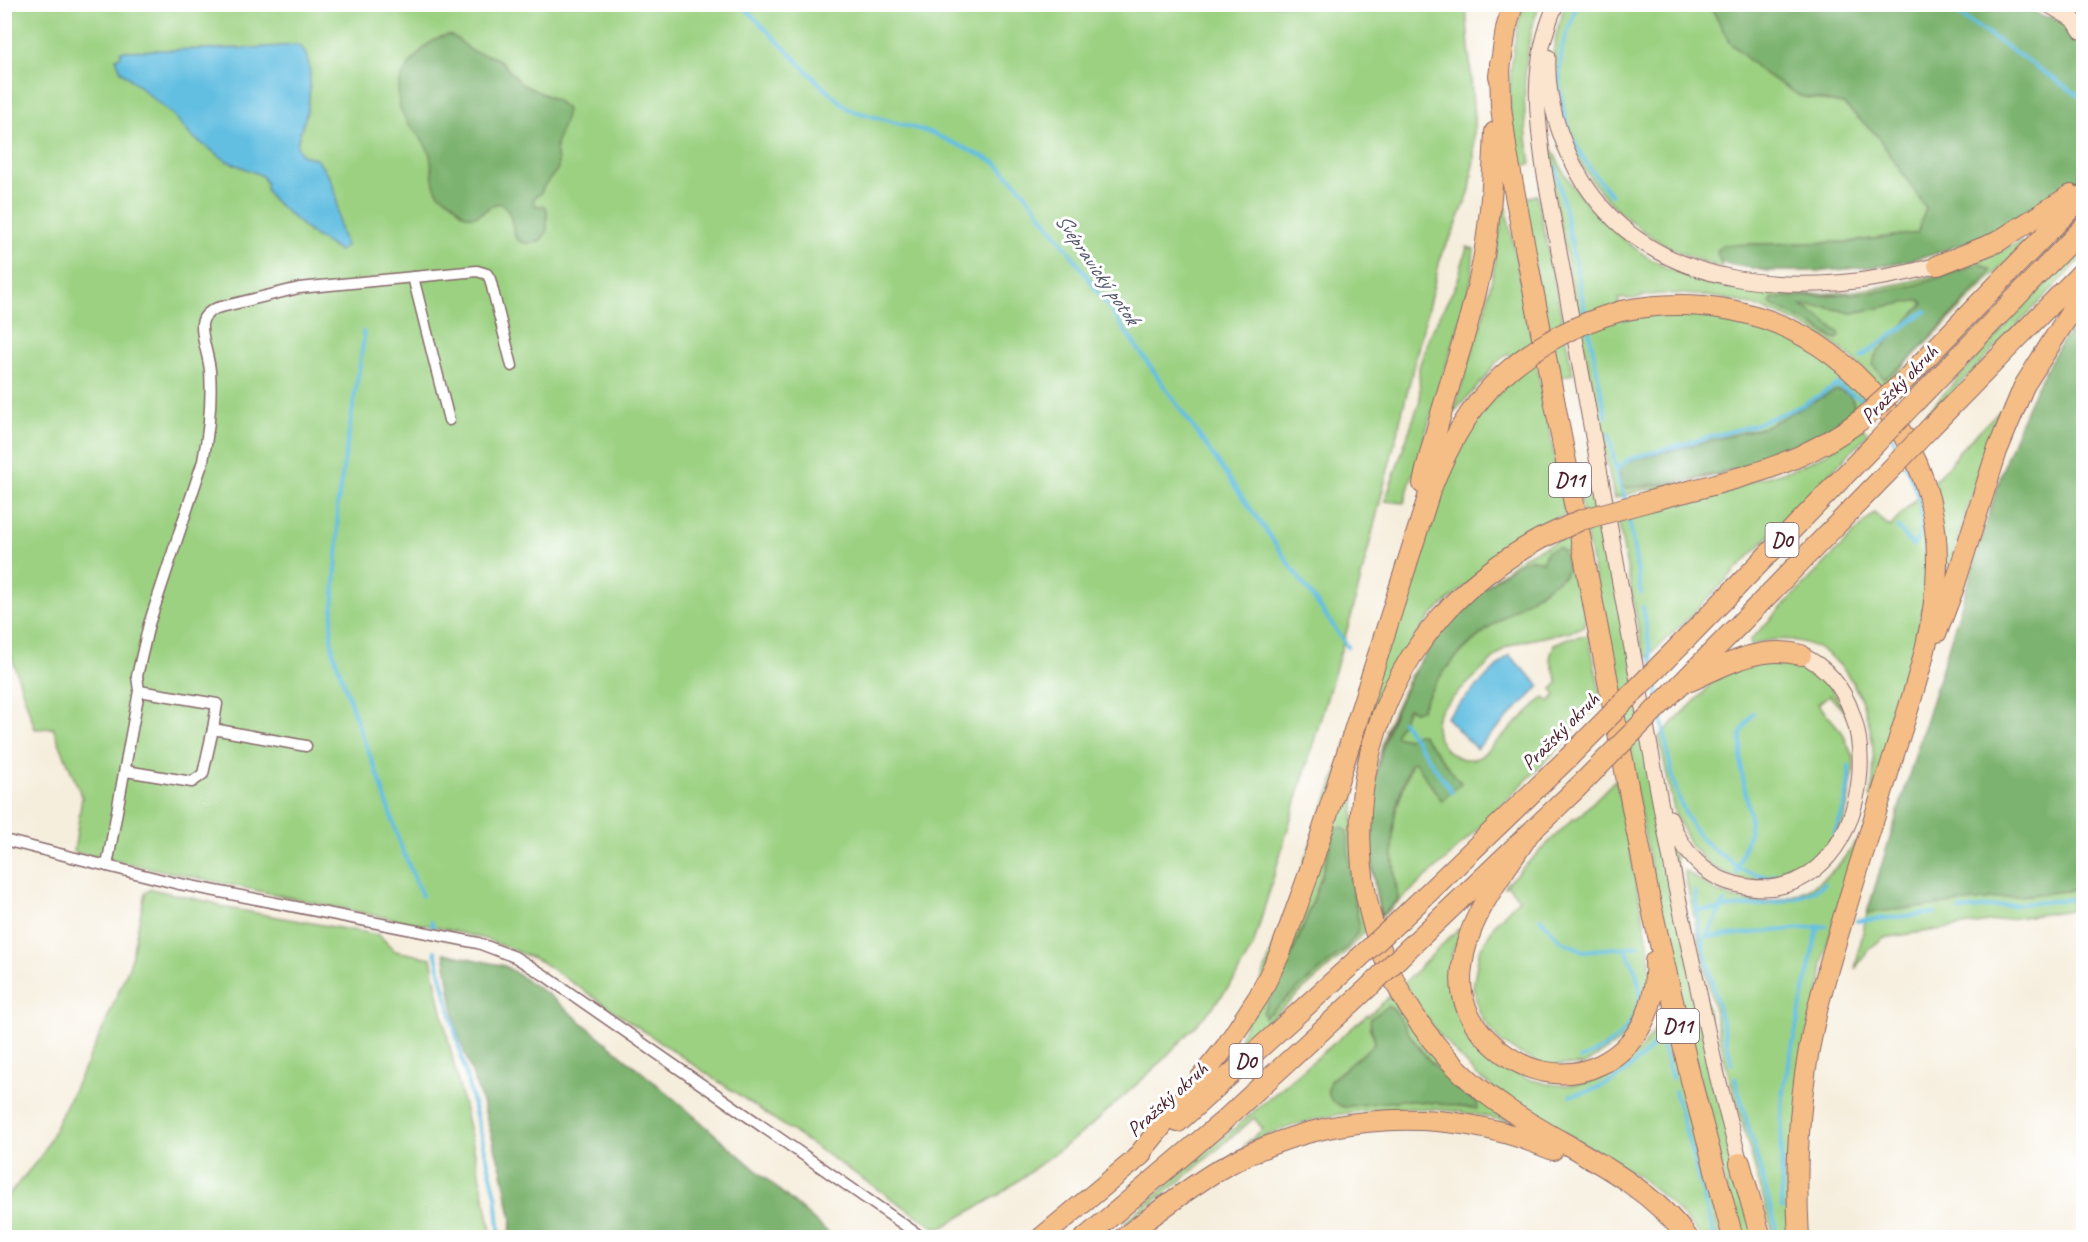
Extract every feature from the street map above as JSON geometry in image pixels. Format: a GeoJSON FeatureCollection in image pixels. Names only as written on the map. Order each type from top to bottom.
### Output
{"type":"FeatureCollection","features":[{"type":"Feature","properties":{"kind":"highway","name":"D11"},"geometry":{"type":"LineString","coordinates":[[1513,4],[1500,63],[1501,107],[1507,153],[1649,896],[1691,1080],[1733,1238]]}},
{"type":"Feature","properties":{"kind":"highway"},"geometry":{"type":"LineString","coordinates":[[1407,560],[1428,458],[1484,256],[1492,185],[1500,63]]}},
{"type":"Feature","properties":{"kind":"highway"},"geometry":{"type":"LineString","coordinates":[[1938,265],[1997,242],[2084,187]]}},
{"type":"Feature","properties":{"kind":"highway"},"geometry":{"type":"LineString","coordinates":[[1688,1238],[1656,1202],[1625,1179],[1539,1129],[1498,1103],[1473,1083],[1450,1061],[1402,997],[1383,956],[1369,912],[1360,850],[1361,803],[1365,773],[1373,742],[1389,698],[1420,643],[1450,607],[1497,565],[1540,538],[1581,520],[1731,481],[1790,461],[1832,440],[1862,419],[1901,384],[2084,195]]}},
{"type":"Feature","properties":{"kind":"highway","name":"Pražský okruh"},"geometry":{"type":"LineString","coordinates":[[1041,1238],[1132,1163],[1359,958],[1569,757],[2084,227]]}},
{"type":"Feature","properties":{"kind":"highway","name":"D0"},"geometry":{"type":"LineString","coordinates":[[1085,1238],[1205,1137],[1370,986],[1527,837],[1689,679],[2084,270]]}},
{"type":"Feature","properties":{"kind":"highway"},"geometry":{"type":"LineString","coordinates":[[1904,721],[1954,587],[1997,451],[2024,386],[2084,291]]}},
{"type":"Feature","properties":{"kind":"highway"},"geometry":{"type":"LineString","coordinates":[[1132,1163],[1225,1048],[1255,1003],[1276,960],[1307,879],[1430,490],[1448,448],[1474,407],[1502,376],[1530,352],[1585,322],[1621,311],[1662,305],[1693,305],[1740,312],[1770,321],[1813,342],[1839,360],[1867,386],[1906,438],[1922,476],[1933,518],[1937,550],[1936,581],[1930,620],[1904,721],[1841,927],[1811,1040],[1803,1087],[1799,1134],[1797,1182],[1799,1238]]}},
{"type":"Feature","properties":{"kind":"highway"},"geometry":{"type":"LineString","coordinates":[[1689,679],[1758,653],[1780,651],[1801,655]]}},
{"type":"Feature","properties":{"kind":"highway"},"geometry":{"type":"LineString","coordinates":[[1527,837],[1478,915],[1463,956],[1461,978],[1464,1000],[1472,1021],[1495,1047],[1516,1062],[1551,1072],[1581,1070],[1609,1060],[1637,1034],[1649,1012],[1655,988],[1649,896]]}},
{"type":"Feature","properties":{"kind":"highway"},"geometry":{"type":"LineString","coordinates":[[1123,1238],[1201,1181],[1259,1150],[1301,1134],[1345,1124],[1412,1119],[1487,1127],[1554,1150],[1595,1171],[1628,1192],[1680,1238]]}},
{"type":"Feature","properties":{"kind":"highway"},"geometry":{"type":"LineString","coordinates":[[1740,1163],[1761,1238]]}},
{"type":"Feature","properties":{"kind":"main road"},"geometry":{"type":"LineString","coordinates":[[1557,4],[1549,46],[1548,71],[1552,107],[1558,130],[1573,163],[1593,196],[1614,219],[1639,239],[1672,259],[1697,269],[1732,278],[1763,282],[1796,284],[1844,282],[1892,276],[1938,265]]}},
{"type":"Feature","properties":{"kind":"main road"},"geometry":{"type":"LineString","coordinates":[[1557,4],[1546,30],[1539,63],[1537,120],[1568,305],[1690,952],[1740,1163]]}},
{"type":"Feature","properties":{"kind":"main road"},"geometry":{"type":"LineString","coordinates":[[2047,4],[2073,20],[2082,34]]}},
{"type":"Feature","properties":{"kind":"main road"},"geometry":{"type":"LineString","coordinates":[[2082,34],[2080,18],[2084,8]]}},
{"type":"Feature","properties":{"kind":"main road"},"geometry":{"type":"LineString","coordinates":[[1656,770],[1677,836],[1690,854],[1712,874],[1732,883],[1764,888],[1792,882],[1816,869],[1830,855],[1848,825],[1858,789],[1859,755],[1851,709],[1840,687],[1819,665],[1801,655]]}},
{"type":"Feature","properties":{"kind":"street"},"geometry":{"type":"LineString","coordinates":[[107,866],[139,691],[137,676],[149,624],[203,461],[208,434],[211,389],[202,324],[209,312],[217,308],[299,288],[477,271],[487,274],[490,279],[512,366]]}},
{"type":"Feature","properties":{"kind":"street"},"geometry":{"type":"LineString","coordinates":[[413,277],[449,420]]}},
{"type":"Feature","properties":{"kind":"street"},"geometry":{"type":"LineString","coordinates":[[126,771],[192,782],[203,774],[218,704],[139,691]]}},
{"type":"Feature","properties":{"kind":"street"},"geometry":{"type":"LineString","coordinates":[[213,729],[306,746]]}},
{"type":"Feature","properties":{"kind":"street"},"geometry":{"type":"LineString","coordinates":[[4,840],[175,884],[478,943],[515,957],[923,1238]]}},
{"type":"Feature","properties":{"kind":"green space"},"geometry":{"type":"Polygon","coordinates":[[[2021,4],[2043,17],[2052,17],[2072,28],[2083,47],[2083,175],[2079,179],[2033,211],[1988,235],[1931,255],[1882,266],[1823,271],[1768,271],[1722,263],[1717,253],[1722,245],[1850,242],[1917,233],[1926,208],[1876,134],[1843,104],[1800,96],[1763,73],[1729,42],[1710,5],[2021,4]]]}},
{"type":"Feature","properties":{"kind":"green space"},"geometry":{"type":"Polygon","coordinates":[[[4,5],[1466,5],[1474,120],[1474,158],[1470,190],[1453,233],[1442,252],[1353,610],[1253,946],[1234,980],[1212,1008],[1157,1066],[1086,1130],[1000,1194],[943,1227],[934,1227],[540,961],[488,940],[445,929],[74,852],[82,797],[53,728],[35,729],[5,637],[4,5]]]}},
{"type":"Feature","properties":{"kind":"green space"},"geometry":{"type":"Polygon","coordinates":[[[1523,5],[1539,5],[1529,44],[1524,84],[1531,164],[1515,167],[1510,85],[1514,46],[1523,5]]]}},
{"type":"Feature","properties":{"kind":"green space"},"geometry":{"type":"Polygon","coordinates":[[[1565,5],[1710,5],[1729,42],[1800,96],[1843,104],[1876,134],[1927,208],[1918,233],[1850,242],[1722,245],[1719,258],[1722,268],[1688,256],[1657,240],[1629,220],[1604,196],[1584,168],[1568,138],[1558,104],[1553,68],[1556,36],[1565,5]]]}},
{"type":"Feature","properties":{"kind":"green space"},"geometry":{"type":"Polygon","coordinates":[[[449,35],[472,51],[501,61],[521,84],[556,100],[567,109],[556,146],[558,167],[541,193],[534,198],[534,204],[544,206],[547,210],[547,232],[540,241],[528,243],[516,238],[509,213],[500,204],[472,216],[463,214],[441,195],[435,186],[427,148],[408,123],[399,105],[398,88],[404,73],[427,46],[439,37],[449,35]]]}},
{"type":"Feature","properties":{"kind":"green space"},"geometry":{"type":"Polygon","coordinates":[[[1545,131],[1560,165],[1581,197],[1617,233],[1649,258],[1672,270],[1725,286],[1767,292],[1811,294],[1855,291],[1899,284],[1942,273],[1983,259],[2021,241],[2024,244],[1882,388],[1840,348],[1791,320],[1765,309],[1710,296],[1681,294],[1658,294],[1633,299],[1618,299],[1624,320],[1657,313],[1718,315],[1772,330],[1821,356],[1869,399],[1827,435],[1781,456],[1729,472],[1614,498],[1550,173],[1545,131]],[[1981,264],[1929,281],[1894,289],[1773,298],[1833,339],[1840,336],[1839,333],[1821,318],[1800,306],[1826,307],[1852,313],[1920,300],[1924,304],[1875,355],[1884,379],[1911,358],[1981,264]],[[1849,395],[1823,396],[1764,427],[1628,461],[1622,488],[1670,484],[1726,472],[1780,453],[1804,443],[1835,422],[1854,404],[1849,395]]]}},
{"type":"Feature","properties":{"kind":"green space"},"geometry":{"type":"Polygon","coordinates":[[[1537,195],[1573,374],[1556,378],[1521,199],[1537,195]]]}},
{"type":"Feature","properties":{"kind":"green space"},"geometry":{"type":"Polygon","coordinates":[[[1503,208],[1506,208],[1566,514],[1524,534],[1432,615],[1405,651],[1367,734],[1356,778],[1352,841],[1365,931],[1344,954],[1239,1046],[1440,485],[1474,419],[1521,369],[1508,353],[1493,366],[1453,413],[1485,310],[1503,208]],[[1347,831],[1333,834],[1312,903],[1263,1012],[1265,1017],[1345,948],[1358,932],[1359,924],[1349,868],[1347,831]]]}},
{"type":"Feature","properties":{"kind":"green space"},"geometry":{"type":"Polygon","coordinates":[[[2083,242],[2083,257],[1930,415],[1927,412],[2083,242]]]}},
{"type":"Feature","properties":{"kind":"green space"},"geometry":{"type":"Polygon","coordinates":[[[1467,247],[1474,249],[1471,281],[1404,503],[1385,501],[1420,400],[1419,367],[1430,334],[1457,283],[1467,247]]]}},
{"type":"Feature","properties":{"kind":"green space"},"geometry":{"type":"Polygon","coordinates":[[[1981,264],[1991,270],[1989,275],[1911,358],[1884,379],[1873,365],[1875,355],[1923,304],[1920,300],[1852,313],[1826,307],[1802,306],[1839,333],[1840,336],[1836,340],[1820,329],[1770,304],[1773,298],[1894,289],[1920,284],[1981,264]]]}},
{"type":"Feature","properties":{"kind":"green space"},"geometry":{"type":"Polygon","coordinates":[[[2083,312],[2083,889],[1867,913],[2006,459],[2048,364],[2083,312]]]}},
{"type":"Feature","properties":{"kind":"green space"},"geometry":{"type":"Polygon","coordinates":[[[1836,390],[1849,396],[1854,404],[1853,408],[1831,426],[1805,442],[1745,466],[1682,480],[1623,488],[1620,473],[1628,461],[1764,427],[1836,390]]]}},
{"type":"Feature","properties":{"kind":"green space"},"geometry":{"type":"Polygon","coordinates":[[[2000,410],[1945,578],[1937,491],[1934,481],[1958,452],[2000,410]]]}},
{"type":"Feature","properties":{"kind":"green space"},"geometry":{"type":"Polygon","coordinates":[[[1863,428],[1868,434],[1696,611],[1644,660],[1618,519],[1790,470],[1821,457],[1863,428]]]}},
{"type":"Feature","properties":{"kind":"green space"},"geometry":{"type":"Polygon","coordinates":[[[1594,477],[1756,1237],[1739,1237],[1668,957],[1576,480],[1594,477]]]}},
{"type":"Feature","properties":{"kind":"green space"},"geometry":{"type":"Polygon","coordinates":[[[1920,494],[1926,533],[1923,610],[1906,686],[1872,798],[1870,797],[1874,768],[1872,737],[1864,708],[1852,681],[1834,660],[1811,645],[1784,640],[1751,645],[1751,639],[1874,513],[1890,527],[1920,494]]]}},
{"type":"Feature","properties":{"kind":"green space"},"geometry":{"type":"Polygon","coordinates":[[[1570,535],[1586,618],[1585,625],[1579,629],[1516,643],[1505,648],[1442,708],[1437,717],[1438,737],[1443,746],[1460,758],[1480,757],[1544,697],[1549,702],[1556,695],[1552,689],[1558,683],[1550,658],[1554,644],[1568,638],[1587,635],[1589,637],[1602,702],[1449,857],[1380,918],[1370,859],[1370,801],[1376,772],[1372,836],[1376,888],[1381,914],[1398,900],[1392,845],[1395,813],[1412,762],[1415,762],[1442,801],[1415,734],[1407,739],[1395,736],[1408,708],[1415,711],[1421,710],[1447,668],[1464,649],[1503,618],[1564,576],[1531,558],[1480,593],[1452,621],[1428,654],[1396,708],[1382,748],[1386,729],[1410,676],[1458,609],[1522,557],[1570,535]]]}},
{"type":"Feature","properties":{"kind":"green space"},"geometry":{"type":"Polygon","coordinates":[[[1558,547],[1564,552],[1567,568],[1564,576],[1502,618],[1464,649],[1432,688],[1421,710],[1415,711],[1408,708],[1395,736],[1407,739],[1415,734],[1422,734],[1461,783],[1442,801],[1415,762],[1410,764],[1393,825],[1393,857],[1398,900],[1381,915],[1374,879],[1371,843],[1372,805],[1378,768],[1388,731],[1402,696],[1420,663],[1441,633],[1467,605],[1511,568],[1530,559],[1542,562],[1547,551],[1558,547]]]}},
{"type":"Feature","properties":{"kind":"green space"},"geometry":{"type":"Polygon","coordinates":[[[1790,658],[1823,675],[1849,717],[1829,695],[1818,704],[1842,732],[1854,759],[1845,820],[1820,858],[1783,880],[1742,880],[1712,867],[1691,846],[1675,815],[1659,737],[1721,675],[1755,663],[1790,658]]]}},
{"type":"Feature","properties":{"kind":"green space"},"geometry":{"type":"Polygon","coordinates":[[[1616,779],[1648,941],[1651,975],[1626,1037],[1584,1065],[1541,1065],[1501,1043],[1482,1018],[1473,987],[1479,952],[1495,924],[1519,899],[1508,886],[1504,887],[1506,884],[1616,779]]]}},
{"type":"Feature","properties":{"kind":"green space"},"geometry":{"type":"Polygon","coordinates":[[[1342,827],[1348,835],[1349,868],[1359,924],[1358,932],[1346,948],[1265,1017],[1263,1012],[1295,947],[1312,903],[1333,834],[1336,829],[1342,827]]]}},
{"type":"Feature","properties":{"kind":"green space"},"geometry":{"type":"Polygon","coordinates":[[[1855,842],[1858,842],[1824,955],[1792,1237],[1774,1237],[1725,1061],[1684,871],[1720,893],[1740,899],[1779,900],[1814,885],[1830,873],[1855,842]]]}},
{"type":"Feature","properties":{"kind":"green space"},"geometry":{"type":"Polygon","coordinates":[[[151,889],[214,903],[222,907],[379,935],[395,951],[431,958],[492,1237],[5,1237],[5,1199],[42,1155],[103,1029],[130,964],[145,893],[151,889]]]}},
{"type":"Feature","properties":{"kind":"green space"},"geometry":{"type":"Polygon","coordinates":[[[2083,889],[2083,908],[1883,938],[1868,950],[1855,969],[1867,913],[2083,889]]]}},
{"type":"Feature","properties":{"kind":"green space"},"geometry":{"type":"Polygon","coordinates":[[[1458,929],[1461,930],[1451,957],[1449,974],[1453,1003],[1465,1029],[1483,1051],[1505,1068],[1531,1080],[1558,1085],[1586,1083],[1613,1072],[1642,1048],[1663,1014],[1721,1237],[1702,1237],[1666,1199],[1635,1174],[1505,1097],[1476,1075],[1433,1028],[1404,983],[1458,929]]]}},
{"type":"Feature","properties":{"kind":"green space"},"geometry":{"type":"Polygon","coordinates":[[[444,953],[505,966],[549,995],[679,1103],[833,1237],[509,1237],[512,1220],[502,1172],[483,1105],[457,1031],[444,953]]]}},
{"type":"Feature","properties":{"kind":"green space"},"geometry":{"type":"Polygon","coordinates":[[[1393,993],[1430,1051],[1445,1068],[1511,1123],[1444,1110],[1409,1108],[1375,1110],[1308,1121],[1244,1145],[1263,1129],[1254,1118],[1178,1183],[1126,1224],[1124,1222],[1367,1015],[1393,993]],[[1403,1026],[1369,1027],[1374,1037],[1373,1045],[1330,1081],[1328,1091],[1335,1103],[1343,1107],[1403,1100],[1477,1109],[1477,1104],[1434,1066],[1403,1026]]]}},
{"type":"Feature","properties":{"kind":"green space"},"geometry":{"type":"Polygon","coordinates":[[[1388,1006],[1399,1016],[1427,1058],[1478,1104],[1477,1109],[1403,1100],[1343,1107],[1330,1098],[1328,1091],[1330,1081],[1373,1045],[1371,1018],[1388,1006]]]}},
{"type":"Feature","properties":{"kind":"water"},"geometry":{"type":"Polygon","coordinates":[[[297,45],[306,56],[310,82],[307,111],[297,147],[302,155],[317,159],[330,178],[336,194],[340,229],[346,246],[339,251],[312,234],[271,198],[261,175],[227,161],[191,136],[174,116],[121,71],[116,58],[121,56],[121,51],[297,45]]]}},
{"type":"Feature","properties":{"kind":"water"},"geometry":{"type":"Polygon","coordinates":[[[1509,655],[1540,686],[1476,749],[1446,717],[1509,655]]]}},
{"type":"Feature","properties":{"kind":"waterway","name":"Svépravický potok"},"geometry":{"type":"LineString","coordinates":[[741,4],[823,87],[850,110],[932,133],[995,162],[1021,188],[1069,251],[1348,647]]}},
{"type":"Feature","properties":{"kind":"waterway"},"geometry":{"type":"LineString","coordinates":[[1576,4],[1563,43],[1560,85],[1564,111],[1571,134],[1580,152],[1611,195]]}},
{"type":"Feature","properties":{"kind":"waterway"},"geometry":{"type":"LineString","coordinates":[[1943,4],[2084,99]]}},
{"type":"Feature","properties":{"kind":"waterway"},"geometry":{"type":"LineString","coordinates":[[1556,167],[1586,316]]}},
{"type":"Feature","properties":{"kind":"waterway"},"geometry":{"type":"LineString","coordinates":[[1861,357],[1926,311]]}},
{"type":"Feature","properties":{"kind":"waterway"},"geometry":{"type":"LineString","coordinates":[[1589,330],[1606,417]]}},
{"type":"Feature","properties":{"kind":"waterway"},"geometry":{"type":"LineString","coordinates":[[363,332],[364,338],[337,507],[338,543],[331,636],[333,651],[361,733],[379,778],[400,844],[422,896]]}},
{"type":"Feature","properties":{"kind":"waterway"},"geometry":{"type":"LineString","coordinates":[[1616,470],[1629,459],[1754,425],[1803,405],[1839,384]]}},
{"type":"Feature","properties":{"kind":"waterway"},"geometry":{"type":"LineString","coordinates":[[1836,385],[1868,405]]}},
{"type":"Feature","properties":{"kind":"waterway"},"geometry":{"type":"LineString","coordinates":[[1609,433],[1618,480],[1626,501]]}},
{"type":"Feature","properties":{"kind":"waterway"},"geometry":{"type":"LineString","coordinates":[[1892,437],[1900,452]]}},
{"type":"Feature","properties":{"kind":"waterway"},"geometry":{"type":"LineString","coordinates":[[1898,528],[1913,546],[1919,537],[1922,516],[1914,483],[1905,464]]}},
{"type":"Feature","properties":{"kind":"waterway"},"geometry":{"type":"LineString","coordinates":[[1628,512],[1641,593]]}},
{"type":"Feature","properties":{"kind":"waterway"},"geometry":{"type":"LineString","coordinates":[[1643,607],[1652,662]]}},
{"type":"Feature","properties":{"kind":"waterway"},"geometry":{"type":"LineString","coordinates":[[1655,679],[1658,698]]}},
{"type":"Feature","properties":{"kind":"waterway"},"geometry":{"type":"LineString","coordinates":[[1736,873],[1749,833],[1750,815],[1741,769],[1741,733],[1753,713]]}},
{"type":"Feature","properties":{"kind":"waterway"},"geometry":{"type":"LineString","coordinates":[[1661,714],[1674,782],[1686,814],[1704,841],[1720,855],[1738,866]]}},
{"type":"Feature","properties":{"kind":"waterway","name":"Svépravický potok"},"geometry":{"type":"LineString","coordinates":[[1402,721],[1452,792]]}},
{"type":"Feature","properties":{"kind":"waterway"},"geometry":{"type":"LineString","coordinates":[[1834,834],[1846,801],[1849,766]]}},
{"type":"Feature","properties":{"kind":"waterway"},"geometry":{"type":"LineString","coordinates":[[1803,867],[1816,857]]}},
{"type":"Feature","properties":{"kind":"waterway"},"geometry":{"type":"LineString","coordinates":[[1737,869],[1767,877],[1791,873]]}},
{"type":"Feature","properties":{"kind":"waterway"},"geometry":{"type":"LineString","coordinates":[[1721,908],[1762,905],[1788,900],[1825,884]]}},
{"type":"Feature","properties":{"kind":"waterway"},"geometry":{"type":"LineString","coordinates":[[1695,892],[1697,910]]}},
{"type":"Feature","properties":{"kind":"waterway","name":"Svépravický potok"},"geometry":{"type":"LineString","coordinates":[[1960,910],[2084,898]]}},
{"type":"Feature","properties":{"kind":"waterway"},"geometry":{"type":"LineString","coordinates":[[1707,937],[1724,902]]}},
{"type":"Feature","properties":{"kind":"waterway"},"geometry":{"type":"LineString","coordinates":[[1720,910],[1697,910],[1700,932],[1732,1064]]}},
{"type":"Feature","properties":{"kind":"waterway","name":"Svépravický potok"},"geometry":{"type":"LineString","coordinates":[[1857,921],[1935,913]]}},
{"type":"Feature","properties":{"kind":"waterway","name":"Svépravický potok"},"geometry":{"type":"LineString","coordinates":[[1540,918],[1560,940],[1583,951],[1639,946]]}},
{"type":"Feature","properties":{"kind":"waterway"},"geometry":{"type":"LineString","coordinates":[[431,922],[433,927]]}},
{"type":"Feature","properties":{"kind":"waterway"},"geometry":{"type":"LineString","coordinates":[[1782,1208],[1783,1090],[1818,926]]}},
{"type":"Feature","properties":{"kind":"waterway","name":"Svépravický potok"},"geometry":{"type":"LineString","coordinates":[[1707,937],[1826,926]]}},
{"type":"Feature","properties":{"kind":"waterway"},"geometry":{"type":"LineString","coordinates":[[1580,1059],[1615,1040],[1632,1020],[1637,1009],[1640,996],[1639,983],[1625,948]]}},
{"type":"Feature","properties":{"kind":"waterway"},"geometry":{"type":"LineString","coordinates":[[435,951],[496,1195],[500,1238]]}},
{"type":"Feature","properties":{"kind":"waterway"},"geometry":{"type":"LineString","coordinates":[[1660,1038],[1672,1078]]}},
{"type":"Feature","properties":{"kind":"waterway"},"geometry":{"type":"LineString","coordinates":[[1571,1095],[1598,1088],[1620,1076],[1660,1038]]}},
{"type":"Feature","properties":{"kind":"waterway"},"geometry":{"type":"LineString","coordinates":[[1735,1078],[1779,1238]]}},
{"type":"Feature","properties":{"kind":"waterway"},"geometry":{"type":"LineString","coordinates":[[1675,1092],[1715,1238]]}}]}
